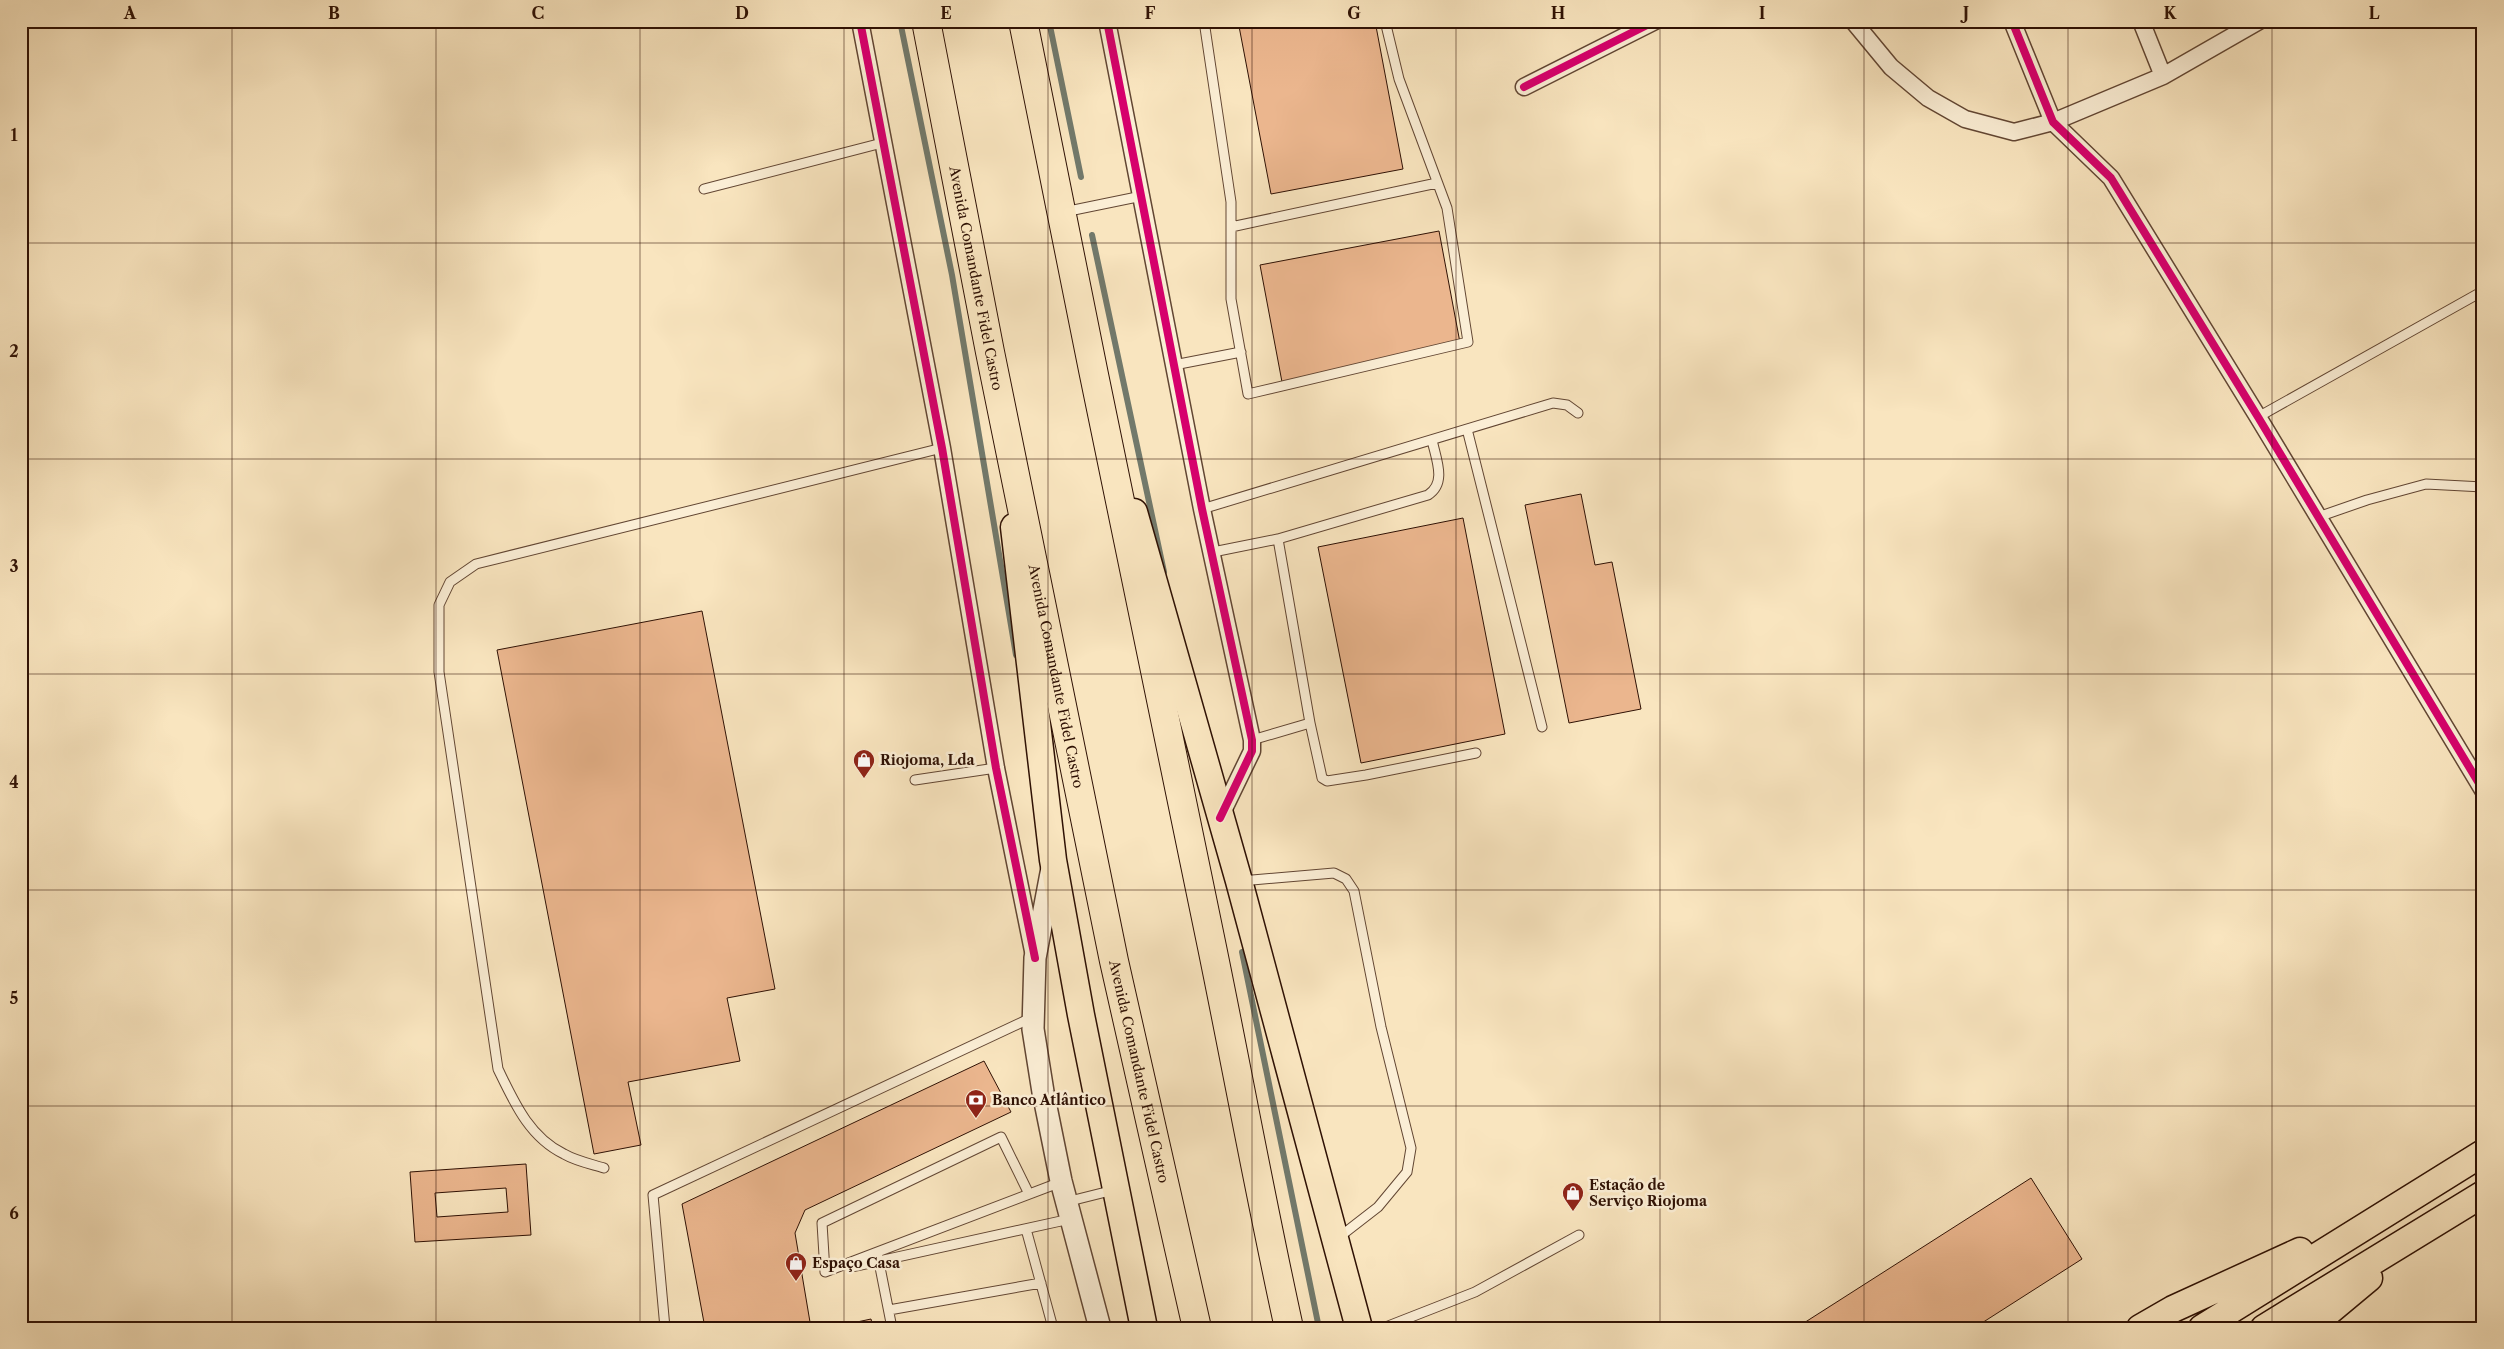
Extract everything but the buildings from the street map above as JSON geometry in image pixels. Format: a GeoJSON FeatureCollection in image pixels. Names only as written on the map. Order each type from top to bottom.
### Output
{"type":"FeatureCollection","features":[{"type":"Feature","properties":{"kind":"highway","name":"Avenida Comandante Fidel Castro"},"geometry":{"type":"LineString","coordinates":[[926,21],[990,352],[1114,962],[1197,1328]]}},
{"type":"Feature","properties":{"kind":"highway"},"geometry":{"type":"LineString","coordinates":[[1023,21],[1083,329],[1213,952],[1259,1189],[1289,1328]]}},
{"type":"Feature","properties":{"kind":"main road"},"geometry":{"type":"LineString","coordinates":[[1083,329],[1239,881],[1359,1328]]}},
{"type":"Feature","properties":{"kind":"main road"},"geometry":{"type":"LineString","coordinates":[[990,352],[1026,618],[1053,860],[1144,1328]]}},
{"type":"Feature","properties":{"kind":"main road"},"geometry":{"type":"LineString","coordinates":[[2202,1328],[2483,1153]]}},
{"type":"Feature","properties":{"kind":"main road"},"geometry":{"type":"LineString","coordinates":[[2264,1328],[2419,1235],[2483,1194]]}},
{"type":"Feature","properties":{"kind":"main road"},"geometry":{"type":"LineString","coordinates":[[2140,1328],[2173,1309],[2398,1205]]}},
{"type":"Feature","properties":{"kind":"main road"},"geometry":{"type":"LineString","coordinates":[[2309,1328],[2328,1314],[2419,1235]]}},
{"type":"Feature","properties":{"kind":"street"},"geometry":{"type":"LineString","coordinates":[[860,21],[882,144],[942,448],[996,768],[1035,958]]}},
{"type":"Feature","properties":{"kind":"street"},"geometry":{"type":"LineString","coordinates":[[1107,21],[1202,509],[1213,552],[1252,740],[1252,751],[1220,818]]}},
{"type":"Feature","properties":{"kind":"street"},"geometry":{"type":"LineString","coordinates":[[1524,86],[1654,21]]}},
{"type":"Feature","properties":{"kind":"street"},"geometry":{"type":"LineString","coordinates":[[1853,21],[1891,68],[1928,98],[1965,119],[2014,132],[2053,122],[2163,76],[2259,21]]}},
{"type":"Feature","properties":{"kind":"street"},"geometry":{"type":"LineString","coordinates":[[2012,21],[2053,122],[2110,178],[2258,417],[2483,790]]}},
{"type":"Feature","properties":{"kind":"street"},"geometry":{"type":"LineString","coordinates":[[2141,21],[2163,76]]}},
{"type":"Feature","properties":{"kind":"street"},"geometry":{"type":"LineString","coordinates":[[1053,860],[1035,958],[1033,1029],[1043,1092],[1066,1201],[1100,1328]]}},
{"type":"Feature","properties":{"kind":"lane"},"geometry":{"type":"LineString","coordinates":[[1204,21],[1231,202],[1232,299],[1248,394],[1468,342],[1447,208],[1399,79],[1385,21]]}},
{"type":"Feature","properties":{"kind":"lane"},"geometry":{"type":"LineString","coordinates":[[704,189],[882,144]]}},
{"type":"Feature","properties":{"kind":"lane"},"geometry":{"type":"LineString","coordinates":[[1231,227],[1437,182]]}},
{"type":"Feature","properties":{"kind":"lane"},"geometry":{"type":"LineString","coordinates":[[1061,213],[1142,196]]}},
{"type":"Feature","properties":{"kind":"lane"},"geometry":{"type":"LineString","coordinates":[[2258,417],[2483,291]]}},
{"type":"Feature","properties":{"kind":"lane"},"geometry":{"type":"LineString","coordinates":[[1174,365],[1241,352]]}},
{"type":"Feature","properties":{"kind":"lane"},"geometry":{"type":"LineString","coordinates":[[1202,509],[1553,403],[1568,405],[1578,413]]}},
{"type":"Feature","properties":{"kind":"lane"},"geometry":{"type":"LineString","coordinates":[[1467,429],[1542,727]]}},
{"type":"Feature","properties":{"kind":"lane"},"geometry":{"type":"LineString","coordinates":[[1213,552],[1278,539],[1428,495],[1436,490],[1440,480],[1432,440]]}},
{"type":"Feature","properties":{"kind":"lane"},"geometry":{"type":"LineString","coordinates":[[604,1168],[565,1155],[548,1144],[521,1116],[498,1069],[439,672],[439,605],[450,582],[476,564],[942,448]]}},
{"type":"Feature","properties":{"kind":"lane"},"geometry":{"type":"LineString","coordinates":[[2318,517],[2367,500],[2426,484],[2483,487]]}},
{"type":"Feature","properties":{"kind":"lane"},"geometry":{"type":"LineString","coordinates":[[1278,539],[1310,723],[1322,778],[1328,781],[1476,752]]}},
{"type":"Feature","properties":{"kind":"lane"},"geometry":{"type":"LineString","coordinates":[[1252,740],[1310,723]]}},
{"type":"Feature","properties":{"kind":"lane"},"geometry":{"type":"LineString","coordinates":[[915,780],[996,768]]}},
{"type":"Feature","properties":{"kind":"lane"},"geometry":{"type":"LineString","coordinates":[[1239,881],[1334,873],[1346,880],[1354,891],[1381,1027],[1411,1148],[1407,1172],[1378,1207],[1336,1239]]}},
{"type":"Feature","properties":{"kind":"lane"},"geometry":{"type":"LineString","coordinates":[[665,1328],[653,1195],[1034,1017]]}},
{"type":"Feature","properties":{"kind":"lane"},"geometry":{"type":"LineString","coordinates":[[1029,1194],[1001,1137],[822,1223],[825,1272],[878,1257],[1026,1229],[1066,1201],[1116,1190]]}},
{"type":"Feature","properties":{"kind":"lane"},"geometry":{"type":"LineString","coordinates":[[878,1257],[1029,1194],[1066,1201]]}},
{"type":"Feature","properties":{"kind":"lane"},"geometry":{"type":"LineString","coordinates":[[1026,1229],[1053,1328]]}},
{"type":"Feature","properties":{"kind":"lane"},"geometry":{"type":"LineString","coordinates":[[1383,1328],[1475,1292],[1579,1235]]}},
{"type":"Feature","properties":{"kind":"lane"},"geometry":{"type":"LineString","coordinates":[[878,1257],[892,1328]]}},
{"type":"Feature","properties":{"kind":"lane"},"geometry":{"type":"LineString","coordinates":[[889,1310],[1041,1283]]}},
{"type":"Feature","properties":{"kind":"waterway"},"geometry":{"type":"LineString","coordinates":[[900,21],[952,275],[1016,655]]}},
{"type":"Feature","properties":{"kind":"waterway"},"geometry":{"type":"LineString","coordinates":[[1049,21],[1081,177]]}},
{"type":"Feature","properties":{"kind":"waterway"},"geometry":{"type":"LineString","coordinates":[[1092,235],[1164,572]]}},
{"type":"Feature","properties":{"kind":"waterway"},"geometry":{"type":"LineString","coordinates":[[1242,952],[1319,1328]]}},
{"type":"Feature","properties":{"kind":"cycle path"},"geometry":{"type":"LineString","coordinates":[[860,21],[942,448],[996,768],[1035,958]]}},
{"type":"Feature","properties":{"kind":"cycle path"},"geometry":{"type":"LineString","coordinates":[[1107,21],[1202,509],[1252,740],[1252,751],[1220,818]]}},
{"type":"Feature","properties":{"kind":"cycle path"},"geometry":{"type":"LineString","coordinates":[[1524,87],[1655,21]]}},
{"type":"Feature","properties":{"kind":"cycle path"},"geometry":{"type":"LineString","coordinates":[[2012,21],[2053,122],[2111,178],[2483,790]]}},
{"type":"Feature","properties":{"kind":"place","name":"Riojoma, Lda"},"geometry":{"type":"Point","coordinates":[864,779]}},
{"type":"Feature","properties":{"kind":"place","name":"Banco Atlântico"},"geometry":{"type":"Point","coordinates":[976,1119]}},
{"type":"Feature","properties":{"kind":"place","name":"Estação de Serviço Riojoma"},"geometry":{"type":"Point","coordinates":[1573,1212]}},
{"type":"Feature","properties":{"kind":"place","name":"Espaço Casa"},"geometry":{"type":"Point","coordinates":[796,1282]}}]}
